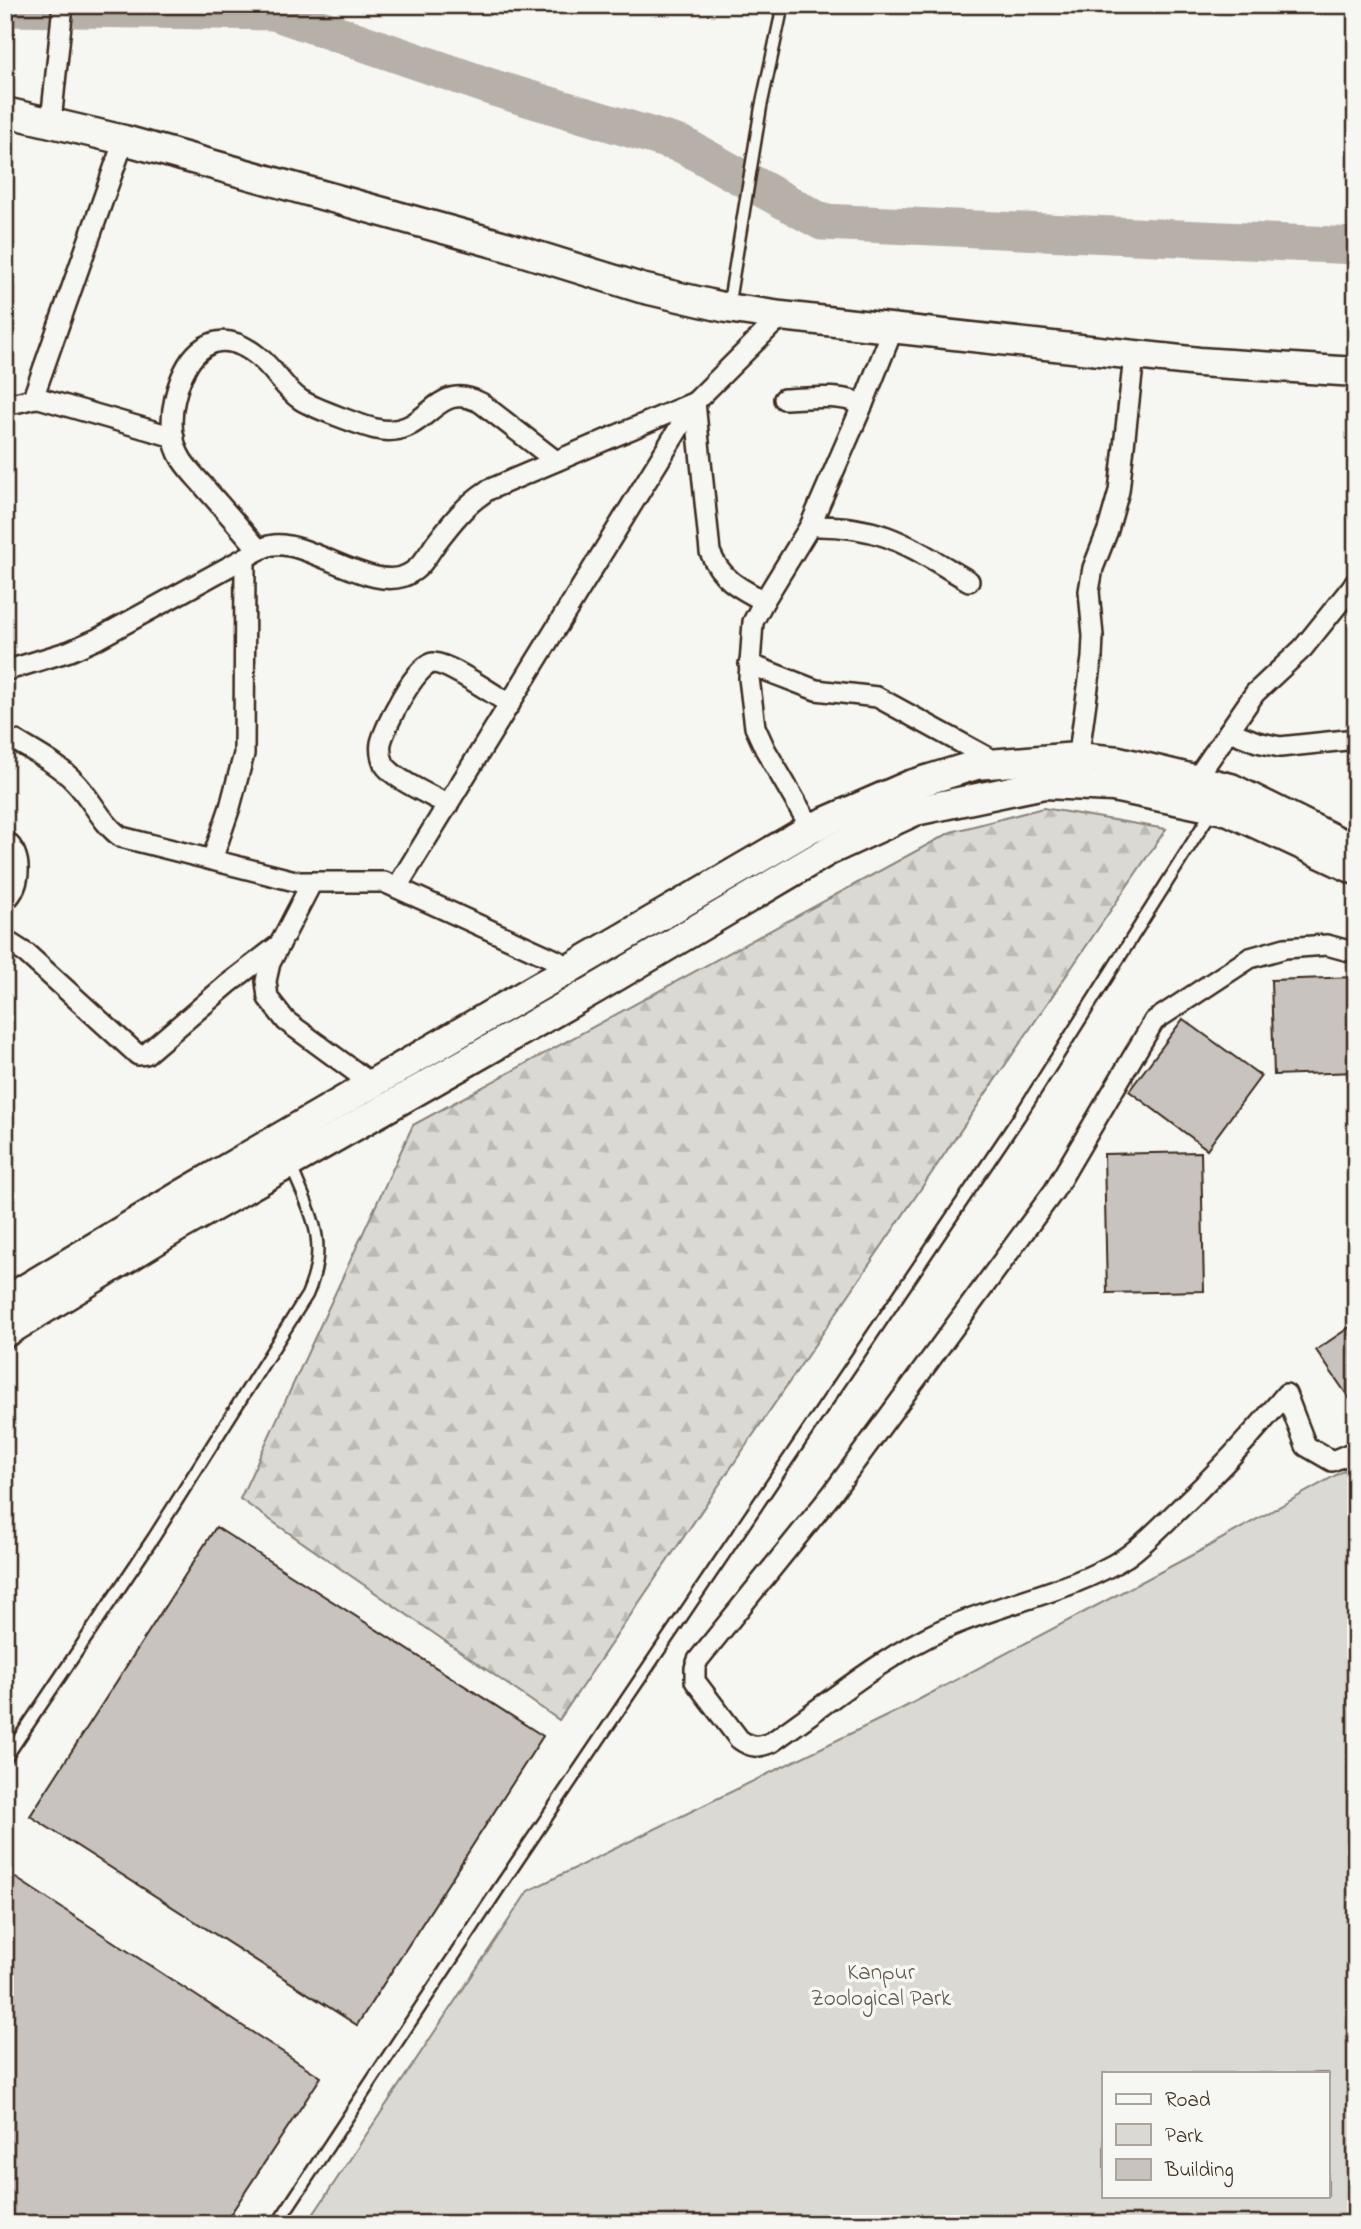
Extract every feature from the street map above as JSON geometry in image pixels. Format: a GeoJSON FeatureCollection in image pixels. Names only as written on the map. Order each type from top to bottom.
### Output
{"type":"FeatureCollection","features":[{"type":"Feature","properties":{"kind":"main road"},"geometry":{"type":"LineString","coordinates":[[5,111],[124,140],[505,246],[641,288],[727,308],[1134,356],[1356,372]]}},
{"type":"Feature","properties":{"kind":"main road"},"geometry":{"type":"LineString","coordinates":[[5,1301],[194,1187],[811,828],[910,785],[976,765],[1077,757],[1119,761],[1231,788],[1356,849]]}},
{"type":"Feature","properties":{"kind":"main road"},"geometry":{"type":"LineString","coordinates":[[5,1333],[289,1162],[595,989],[828,851],[915,811],[1044,784],[1113,787],[1229,811],[1356,870]]}},
{"type":"Feature","properties":{"kind":"street"},"geometry":{"type":"LineString","coordinates":[[51,122],[63,5]]}},
{"type":"Feature","properties":{"kind":"street"},"geometry":{"type":"LineString","coordinates":[[33,398],[124,140]]}},
{"type":"Feature","properties":{"kind":"street"},"geometry":{"type":"LineString","coordinates":[[397,887],[695,402],[781,316]]}},
{"type":"Feature","properties":{"kind":"street"},"geometry":{"type":"LineString","coordinates":[[811,828],[755,727],[750,705],[749,664],[753,622],[810,526],[893,329]]}},
{"type":"Feature","properties":{"kind":"street"},"geometry":{"type":"LineString","coordinates":[[212,860],[233,798],[244,754],[252,554],[182,461],[174,437],[173,409],[180,382],[199,348],[212,342],[249,349],[301,400],[374,429],[401,430],[414,425],[441,402],[453,396],[468,396],[556,461]]}},
{"type":"Feature","properties":{"kind":"street"},"geometry":{"type":"LineString","coordinates":[[1076,786],[1077,757],[1092,658],[1089,591],[1093,568],[1119,491],[1134,356]]}},
{"type":"Feature","properties":{"kind":"street"},"geometry":{"type":"LineString","coordinates":[[784,399],[834,396],[863,404]]}},
{"type":"Feature","properties":{"kind":"street"},"geometry":{"type":"LineString","coordinates":[[5,403],[19,403],[33,398],[174,437]]}},
{"type":"Feature","properties":{"kind":"street"},"geometry":{"type":"LineString","coordinates":[[5,671],[70,651],[97,639],[273,545],[288,546],[364,574],[396,578],[411,574],[459,513],[488,490],[695,402]]}},
{"type":"Feature","properties":{"kind":"street"},"geometry":{"type":"LineString","coordinates":[[695,402],[710,552],[721,573],[732,584],[764,601]]}},
{"type":"Feature","properties":{"kind":"street"},"geometry":{"type":"LineString","coordinates":[[810,526],[849,527],[881,533],[904,542],[968,581]]}},
{"type":"Feature","properties":{"kind":"street"},"geometry":{"type":"LineString","coordinates":[[1196,779],[1255,693],[1303,648],[1356,582]]}},
{"type":"Feature","properties":{"kind":"street"},"geometry":{"type":"LineString","coordinates":[[447,805],[391,773],[381,755],[385,731],[415,676],[429,664],[436,663],[448,667],[510,704]]}},
{"type":"Feature","properties":{"kind":"street"},"geometry":{"type":"LineString","coordinates":[[749,664],[807,688],[877,697],[998,763]]}},
{"type":"Feature","properties":{"kind":"street"},"geometry":{"type":"LineString","coordinates":[[1229,731],[1256,742],[1280,747],[1356,739]]}},
{"type":"Feature","properties":{"kind":"street"},"geometry":{"type":"LineString","coordinates":[[16,741],[72,779],[112,831],[121,837],[311,884],[372,881],[397,887],[571,967]]}},
{"type":"Feature","properties":{"kind":"street"},"geometry":{"type":"LineString","coordinates":[[5,840],[18,860],[18,877],[13,894],[5,901]]}},
{"type":"Feature","properties":{"kind":"street"},"geometry":{"type":"LineString","coordinates":[[311,884],[270,964],[268,998],[286,1021],[372,1084]]}},
{"type":"Feature","properties":{"kind":"street"},"geometry":{"type":"LineString","coordinates":[[5,940],[27,954],[138,1055],[146,1055],[228,984],[280,944]]}},
{"type":"Feature","properties":{"kind":"street"},"geometry":{"type":"LineString","coordinates":[[1356,953],[1327,945],[1285,948],[1250,957],[1154,1021],[1054,1191],[831,1495],[698,1660],[695,1681],[739,1739],[747,1745],[759,1747],[772,1742],[883,1663],[923,1639],[959,1623],[1081,1580],[1130,1555],[1239,1449],[1286,1394],[1306,1446],[1332,1461],[1356,1451]]}},
{"type":"Feature","properties":{"kind":"lane"},"geometry":{"type":"LineString","coordinates":[[727,308],[745,211],[751,161],[783,5]]}},
{"type":"Feature","properties":{"kind":"lane"},"geometry":{"type":"LineString","coordinates":[[277,2224],[1019,1116],[1214,807]]}},
{"type":"Feature","properties":{"kind":"lane"},"geometry":{"type":"LineString","coordinates":[[5,1759],[146,1549],[307,1294],[317,1272],[318,1246],[314,1221],[289,1162]]}},
{"type":"Feature","properties":{"kind":"green space"},"geometry":{"type":"Polygon","coordinates":[[[1043,808],[1166,829],[559,1720],[240,1499],[413,1125],[951,832],[1043,808]]]}},
{"type":"Feature","properties":{"kind":"green space","name":"Kanpur Zoological Park"},"geometry":{"type":"Polygon","coordinates":[[[1356,1464],[1356,2224],[307,2224],[528,1891],[901,1709],[1198,1552],[1356,1464]]]}},
{"type":"Feature","properties":{"kind":"building"},"geometry":{"type":"Polygon","coordinates":[[[1356,977],[1356,1072],[1274,1075],[1271,980],[1356,977]]]}},
{"type":"Feature","properties":{"kind":"building"},"geometry":{"type":"Polygon","coordinates":[[[1183,1019],[1261,1076],[1207,1149],[1129,1091],[1183,1019]]]}},
{"type":"Feature","properties":{"kind":"building"},"geometry":{"type":"Polygon","coordinates":[[[1201,1152],[1204,1291],[1107,1293],[1104,1154],[1201,1152]]]}},
{"type":"Feature","properties":{"kind":"building"},"geometry":{"type":"Polygon","coordinates":[[[1356,1323],[1356,1408],[1316,1350],[1356,1323]]]}},
{"type":"Feature","properties":{"kind":"building"},"geometry":{"type":"Polygon","coordinates":[[[216,1527],[543,1736],[357,2025],[30,1816],[216,1527]]]}},
{"type":"Feature","properties":{"kind":"building"},"geometry":{"type":"Polygon","coordinates":[[[5,1871],[321,2077],[224,2224],[5,2224],[5,1871]]]}},
{"type":"Feature","properties":{"kind":"waterway"},"geometry":{"type":"LineString","coordinates":[[5,8],[274,12],[494,88],[683,145],[822,222],[1356,246]]}}]}
